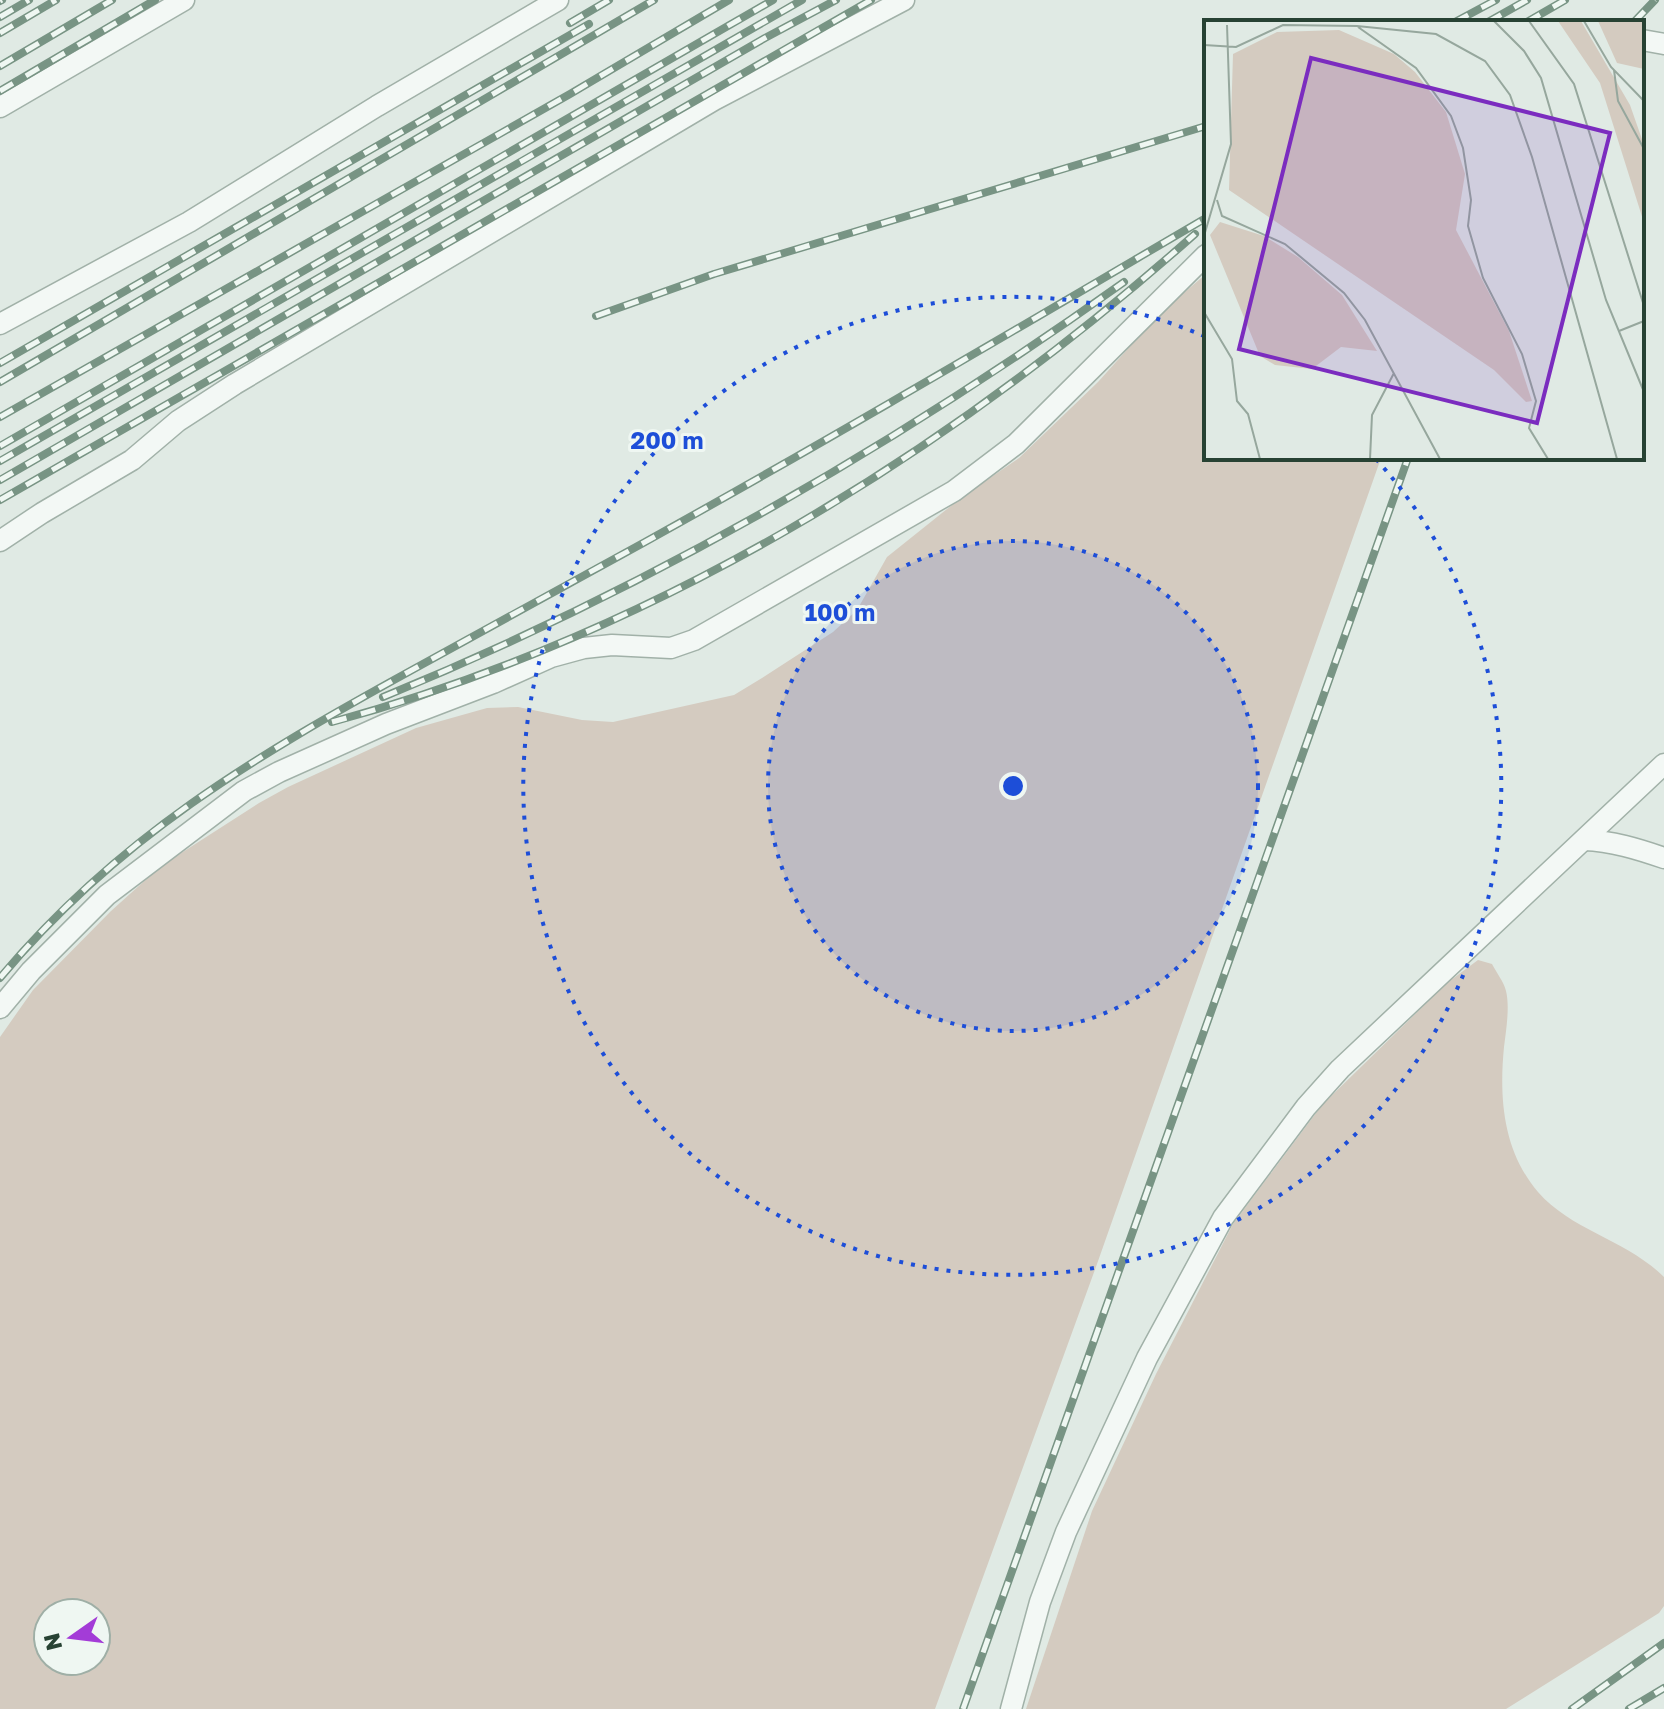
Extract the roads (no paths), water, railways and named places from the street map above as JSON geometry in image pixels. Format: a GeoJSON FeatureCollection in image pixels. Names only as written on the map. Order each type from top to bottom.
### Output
{"type":"FeatureCollection","features":[{"type":"Feature","properties":{"kind":"lane"},"geometry":{"type":"LineString","coordinates":[[0,107],[184,0]]}},
{"type":"Feature","properties":{"kind":"lane"},"geometry":{"type":"LineString","coordinates":[[0,324],[189,222],[377,106],[558,0]]}},
{"type":"Feature","properties":{"kind":"lane"},"geometry":{"type":"LineString","coordinates":[[0,541],[132,460],[178,421],[235,384],[714,100],[904,0]]}},
{"type":"Feature","properties":{"kind":"lane"},"geometry":{"type":"LineString","coordinates":[[1644,40],[1664,44]]}},
{"type":"Feature","properties":{"kind":"lane"},"geometry":{"type":"LineString","coordinates":[[0,1008],[31,971],[107,895],[244,791],[279,772],[386,724],[551,657],[584,648],[612,645],[671,648],[694,640],[954,491],[1016,444],[1204,257]]}},
{"type":"Feature","properties":{"kind":"lane"},"geometry":{"type":"LineString","coordinates":[[1011,1709],[1040,1602],[1066,1532],[1147,1358],[1223,1218],[1306,1107],[1340,1069],[1664,764]]}},
{"type":"Feature","properties":{"kind":"lane"},"geometry":{"type":"LineString","coordinates":[[1584,840],[1625,846],[1664,858]]}},
{"type":"Feature","properties":{"kind":"railway"},"geometry":{"type":"LineString","coordinates":[[0,17],[29,0]]}},
{"type":"Feature","properties":{"kind":"railway"},"geometry":{"type":"LineString","coordinates":[[0,33],[56,0]]}},
{"type":"Feature","properties":{"kind":"railway"},"geometry":{"type":"LineString","coordinates":[[0,66],[112,0]]}},
{"type":"Feature","properties":{"kind":"railway"},"geometry":{"type":"LineString","coordinates":[[0,91],[155,0]]}},
{"type":"Feature","properties":{"kind":"railway"},"geometry":{"type":"LineString","coordinates":[[570,23],[609,0]]}},
{"type":"Feature","properties":{"kind":"railway"},"geometry":{"type":"LineString","coordinates":[[0,382],[654,0]]}},
{"type":"Feature","properties":{"kind":"railway"},"geometry":{"type":"LineString","coordinates":[[0,417],[570,94],[729,0]]}},
{"type":"Feature","properties":{"kind":"railway"},"geometry":{"type":"LineString","coordinates":[[0,446],[773,0]]}},
{"type":"Feature","properties":{"kind":"railway"},"geometry":{"type":"LineString","coordinates":[[0,461],[802,0]]}},
{"type":"Feature","properties":{"kind":"railway"},"geometry":{"type":"LineString","coordinates":[[0,480],[836,0]]}},
{"type":"Feature","properties":{"kind":"railway"},"geometry":{"type":"LineString","coordinates":[[0,500],[871,0]]}},
{"type":"Feature","properties":{"kind":"railway"},"geometry":{"type":"LineString","coordinates":[[1459,20],[1496,0]]}},
{"type":"Feature","properties":{"kind":"railway"},"geometry":{"type":"LineString","coordinates":[[1492,20],[1527,0]]}},
{"type":"Feature","properties":{"kind":"railway"},"geometry":{"type":"LineString","coordinates":[[1530,20],[1565,0]]}},
{"type":"Feature","properties":{"kind":"railway"},"geometry":{"type":"LineString","coordinates":[[1636,20],[1655,0]]}},
{"type":"Feature","properties":{"kind":"railway"},"geometry":{"type":"LineString","coordinates":[[0,363],[589,24]]}},
{"type":"Feature","properties":{"kind":"railway"},"geometry":{"type":"LineString","coordinates":[[596,316],[714,274],[1204,127]]}},
{"type":"Feature","properties":{"kind":"railway"},"geometry":{"type":"LineString","coordinates":[[0,978],[45,928],[92,883],[191,804],[243,769],[354,702],[927,382],[1204,219]]}},
{"type":"Feature","properties":{"kind":"railway"},"geometry":{"type":"LineString","coordinates":[[332,722],[452,685],[568,640],[681,587],[791,528],[898,462],[1001,391],[1100,315],[1195,234]]}},
{"type":"Feature","properties":{"kind":"railway"},"geometry":{"type":"LineString","coordinates":[[383,697],[577,610],[766,511],[948,401],[1124,282]]}},
{"type":"Feature","properties":{"kind":"railway"},"geometry":{"type":"LineString","coordinates":[[963,1709],[1407,460]]}},
{"type":"Feature","properties":{"kind":"railway"},"geometry":{"type":"LineString","coordinates":[[1572,1709],[1664,1643]]}},
{"type":"Feature","properties":{"kind":"railway"},"geometry":{"type":"LineString","coordinates":[[1629,1709],[1664,1688]]}}]}
